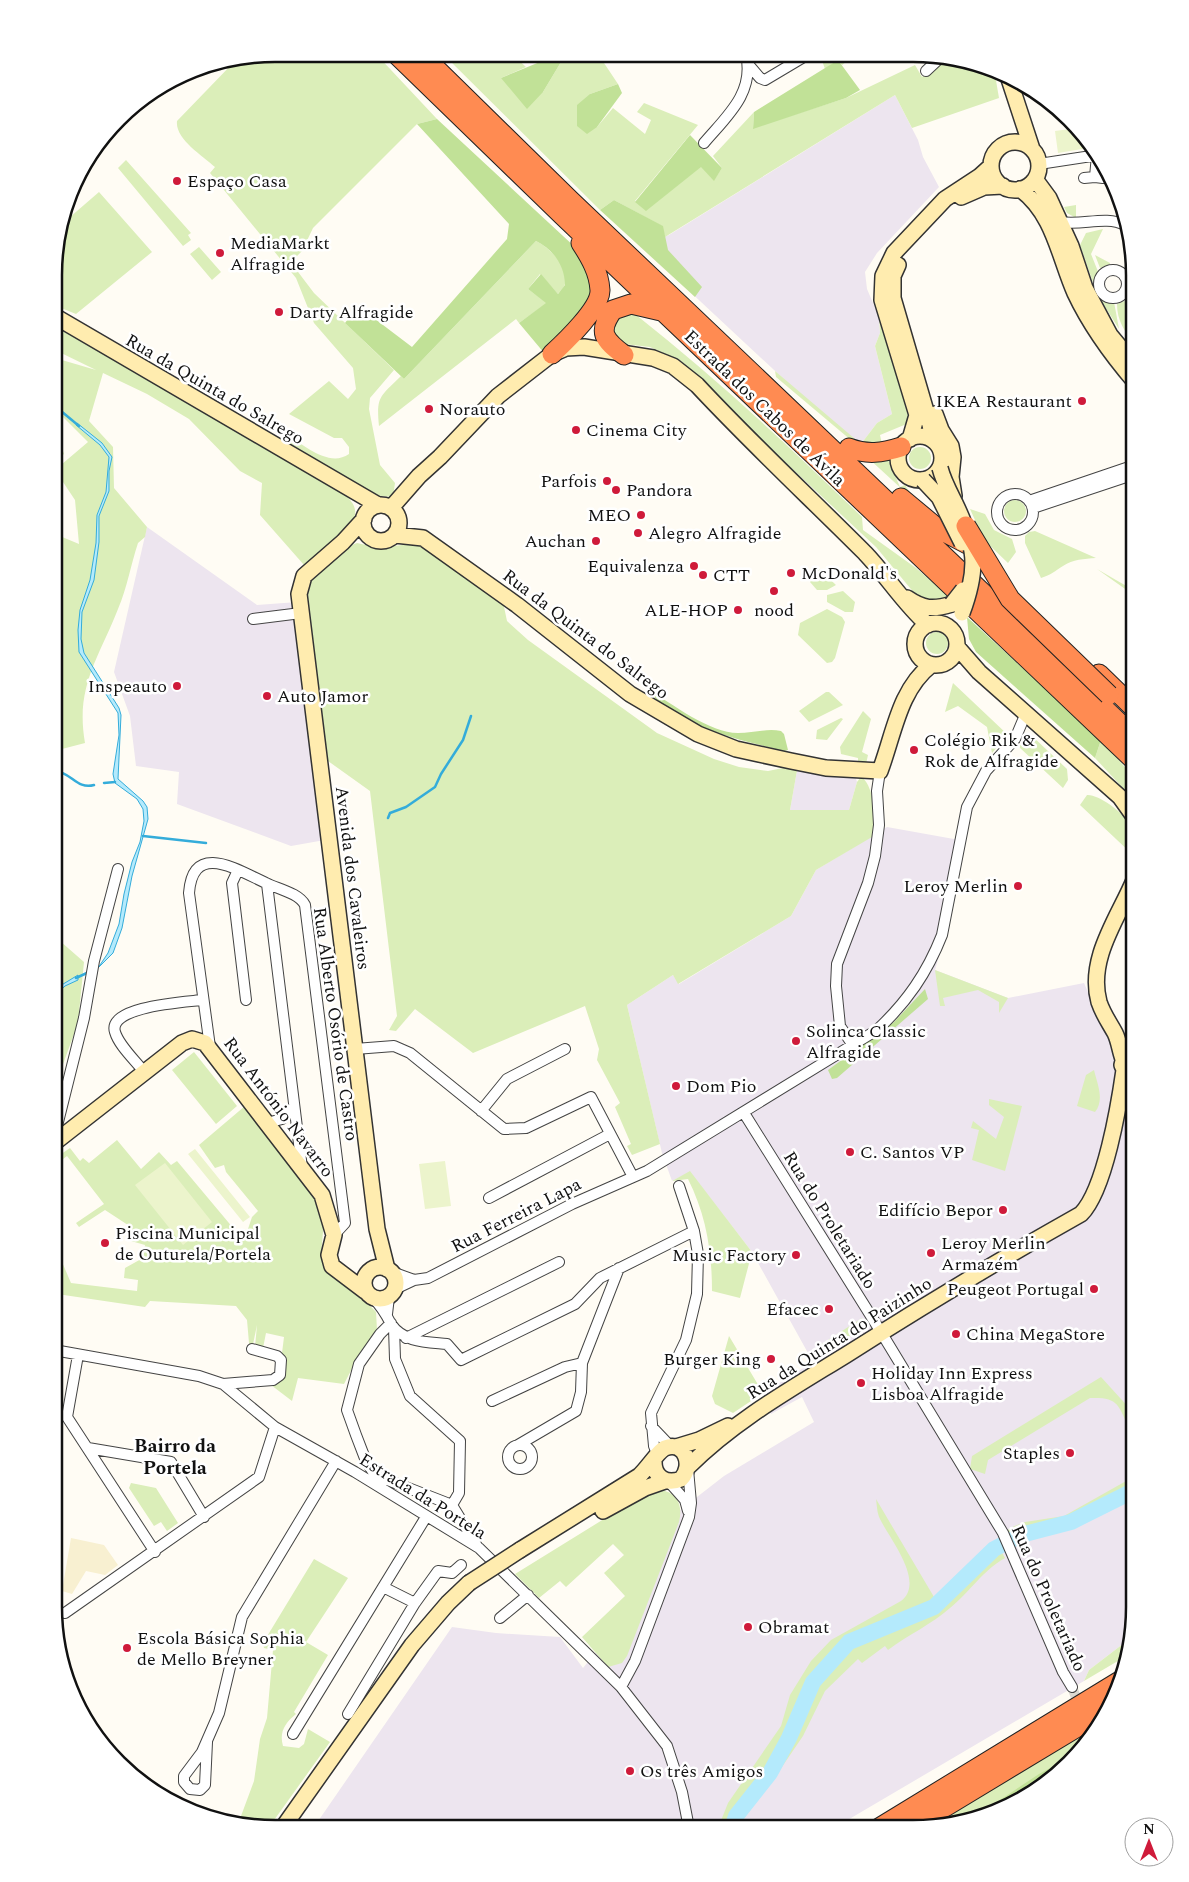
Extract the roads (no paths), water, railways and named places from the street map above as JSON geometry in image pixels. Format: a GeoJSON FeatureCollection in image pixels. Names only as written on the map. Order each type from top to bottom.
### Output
{"type":"FeatureCollection","features":[{"type":"Feature","properties":{"kind":"highway","name":"Estrada dos Cabos de Ávila"},"geometry":{"type":"LineString","coordinates":[[404,62],[562,216],[1126,752]]}},
{"type":"Feature","properties":{"kind":"highway","name":"Estrada dos Cabos de Ávila"},"geometry":{"type":"LineString","coordinates":[[429,62],[535,167],[736,356],[1126,729]]}},
{"type":"Feature","properties":{"kind":"highway"},"geometry":{"type":"LineString","coordinates":[[552,354],[595,307],[600,291],[593,262],[562,216]]}},
{"type":"Feature","properties":{"kind":"highway"},"geometry":{"type":"LineString","coordinates":[[624,355],[610,345],[604,333],[605,322],[613,310],[631,304],[663,312]]}},
{"type":"Feature","properties":{"kind":"highway"},"geometry":{"type":"LineString","coordinates":[[736,356],[762,369],[937,528],[995,561],[1022,602],[1126,700]]}},
{"type":"Feature","properties":{"kind":"highway"},"geometry":{"type":"LineString","coordinates":[[848,448],[866,454],[899,446]]}},
{"type":"Feature","properties":{"kind":"highway"},"geometry":{"type":"LineString","coordinates":[[966,526],[1010,599],[1126,713]]}},
{"type":"Feature","properties":{"kind":"highway"},"geometry":{"type":"LineString","coordinates":[[892,1820],[1111,1687]]}},
{"type":"Feature","properties":{"kind":"highway"},"geometry":{"type":"LineString","coordinates":[[924,1819],[1097,1715]]}},
{"type":"Feature","properties":{"kind":"street"},"geometry":{"type":"LineString","coordinates":[[704,143],[743,96],[747,62]]}},
{"type":"Feature","properties":{"kind":"street"},"geometry":{"type":"LineString","coordinates":[[748,62],[760,78],[765,80],[795,62]]}},
{"type":"Feature","properties":{"kind":"street"},"geometry":{"type":"LineString","coordinates":[[926,70],[934,63]]}},
{"type":"Feature","properties":{"kind":"street"},"geometry":{"type":"LineString","coordinates":[[1011,86],[1032,150],[1039,164],[1036,179],[1020,190]]}},
{"type":"Feature","properties":{"kind":"street"},"geometry":{"type":"LineString","coordinates":[[1002,186],[994,178],[991,166],[994,156],[1004,145],[1014,126],[1015,99]]}},
{"type":"Feature","properties":{"kind":"street"},"geometry":{"type":"LineString","coordinates":[[1004,145],[1019,143],[1032,150]]}},
{"type":"Feature","properties":{"kind":"street"},"geometry":{"type":"LineString","coordinates":[[1039,164],[1090,156]]}},
{"type":"Feature","properties":{"kind":"street"},"geometry":{"type":"LineString","coordinates":[[1094,178],[1096,165]]}},
{"type":"Feature","properties":{"kind":"street"},"geometry":{"type":"LineString","coordinates":[[940,468],[933,476],[923,480],[909,477],[900,467],[898,460],[899,446],[917,415],[887,299],[883,276],[894,253],[950,194],[980,176],[991,166]]}},
{"type":"Feature","properties":{"kind":"street"},"geometry":{"type":"LineString","coordinates":[[1036,179],[1049,198],[1060,222],[1089,296],[1110,336],[1126,355]]}},
{"type":"Feature","properties":{"kind":"street"},"geometry":{"type":"LineString","coordinates":[[979,672],[938,664],[918,656],[915,644],[919,632],[956,608],[974,576],[973,554],[966,526],[943,479],[940,468],[942,457],[935,442],[915,372],[887,299],[898,265],[949,208],[966,194],[984,186],[1002,186],[1020,190],[1034,199],[1043,212],[1075,293],[1100,340],[1126,371]]}},
{"type":"Feature","properties":{"kind":"street"},"geometry":{"type":"LineString","coordinates":[[1060,222],[1081,224],[1107,219],[1120,224]]}},
{"type":"Feature","properties":{"kind":"street","name":"Rua da Quinta do Salrego"},"geometry":{"type":"LineString","coordinates":[[62,322],[356,493],[375,511]]}},
{"type":"Feature","properties":{"kind":"street","name":"Avenida dos Cavaleiros"},"geometry":{"type":"LineString","coordinates":[[380,1282],[379,1238],[301,613],[299,588],[304,576],[375,511],[440,457],[498,396],[552,354],[566,348],[584,347],[624,355],[639,355],[665,362],[696,385],[866,554],[901,594],[910,608],[930,624]]}},
{"type":"Feature","properties":{"kind":"street"},"geometry":{"type":"LineString","coordinates":[[915,372],[929,396],[941,430],[951,446],[954,500]]}},
{"type":"Feature","properties":{"kind":"street"},"geometry":{"type":"LineString","coordinates":[[899,446],[923,436],[935,442]]}},
{"type":"Feature","properties":{"kind":"street"},"geometry":{"type":"LineString","coordinates":[[1126,469],[1031,504],[1126,477]]}},
{"type":"Feature","properties":{"kind":"street"},"geometry":{"type":"LineString","coordinates":[[923,480],[939,497],[964,548],[967,568],[963,590],[956,608],[954,631],[958,648],[979,672],[1120,797],[1126,805]]}},
{"type":"Feature","properties":{"kind":"street"},"geometry":{"type":"LineString","coordinates":[[343,542],[370,538],[386,541],[395,535],[400,524],[396,512],[375,511],[364,530],[370,538]]}},
{"type":"Feature","properties":{"kind":"street","name":"Rua da Quinta do Salrego"},"geometry":{"type":"LineString","coordinates":[[395,535],[423,538],[517,604],[630,694],[698,734],[736,749],[791,762],[826,768],[880,771]]}},
{"type":"Feature","properties":{"kind":"street"},"geometry":{"type":"LineString","coordinates":[[901,594],[917,605],[930,609],[956,608]]}},
{"type":"Feature","properties":{"kind":"street"},"geometry":{"type":"LineString","coordinates":[[253,619],[301,613]]}},
{"type":"Feature","properties":{"kind":"street"},"geometry":{"type":"LineString","coordinates":[[930,624],[944,624],[954,631]]}},
{"type":"Feature","properties":{"kind":"street"},"geometry":{"type":"LineString","coordinates":[[852,1044],[840,1026],[836,986],[837,964],[868,883],[875,856],[880,825],[877,791],[880,771],[906,694],[920,673],[956,655],[958,648]]}},
{"type":"Feature","properties":{"kind":"street","name":"Rua Ferreira Lapa"},"geometry":{"type":"LineString","coordinates":[[380,1282],[428,1278],[572,1204],[667,1160],[877,1030],[898,1011],[928,969],[942,935],[967,807],[986,771],[1015,739],[1026,713]]}},
{"type":"Feature","properties":{"kind":"street","name":"Rua Alberto Osório de Castro"},"geometry":{"type":"LineString","coordinates":[[210,1047],[202,1000],[189,893],[191,879],[202,866],[212,862],[224,863],[300,899],[307,912],[316,1004],[345,1223],[334,1235]]}},
{"type":"Feature","properties":{"kind":"street"},"geometry":{"type":"LineString","coordinates":[[62,1106],[84,1018],[94,961],[118,869]]}},
{"type":"Feature","properties":{"kind":"street"},"geometry":{"type":"LineString","coordinates":[[238,870],[232,883],[246,1000]]}},
{"type":"Feature","properties":{"kind":"street"},"geometry":{"type":"LineString","coordinates":[[267,884],[302,1170]]}},
{"type":"Feature","properties":{"kind":"street"},"geometry":{"type":"LineString","coordinates":[[1126,898],[1100,955],[1096,972],[1101,1006],[1115,1033],[1126,1064]]}},
{"type":"Feature","properties":{"kind":"street"},"geometry":{"type":"LineString","coordinates":[[144,1072],[115,1033],[114,1028],[118,1020],[137,1009],[202,1000]]}},
{"type":"Feature","properties":{"kind":"street"},"geometry":{"type":"LineString","coordinates":[[1115,1033],[1126,1041]]}},
{"type":"Feature","properties":{"kind":"street","name":"Rua António Navarro"},"geometry":{"type":"LineString","coordinates":[[62,1137],[187,1040],[198,1040],[210,1047],[322,1196],[334,1235],[330,1245],[330,1260],[335,1270],[350,1278],[380,1282]]}},
{"type":"Feature","properties":{"kind":"street"},"geometry":{"type":"LineString","coordinates":[[355,1049],[394,1046],[410,1054],[504,1129],[526,1128],[590,1098],[633,1177]]}},
{"type":"Feature","properties":{"kind":"street"},"geometry":{"type":"LineString","coordinates":[[481,1111],[507,1079],[565,1049]]}},
{"type":"Feature","properties":{"kind":"street","name":"Rua da Quinta do Paizinho"},"geometry":{"type":"LineString","coordinates":[[674,1447],[699,1440],[743,1420],[881,1332],[1081,1214],[1088,1207],[1098,1183],[1126,1081]]}},
{"type":"Feature","properties":{"kind":"street"},"geometry":{"type":"LineString","coordinates":[[267,1123],[282,1119],[294,1107]]}},
{"type":"Feature","properties":{"kind":"street","name":"Rua do Proletariado"},"geometry":{"type":"LineString","coordinates":[[744,1114],[881,1332],[1003,1533],[1063,1672],[1072,1687]]}},
{"type":"Feature","properties":{"kind":"street"},"geometry":{"type":"LineString","coordinates":[[489,1198],[610,1134]]}},
{"type":"Feature","properties":{"kind":"street"},"geometry":{"type":"LineString","coordinates":[[679,1186],[694,1231],[698,1273],[691,1325],[674,1367],[654,1402],[651,1413],[651,1426],[656,1473],[667,1481],[685,1500],[689,1517]]}},
{"type":"Feature","properties":{"kind":"street"},"geometry":{"type":"LineString","coordinates":[[380,1282],[391,1321],[406,1338],[447,1344],[461,1360],[575,1304],[600,1278],[694,1231]]}},
{"type":"Feature","properties":{"kind":"street"},"geometry":{"type":"LineString","coordinates":[[406,1338],[559,1262]]}},
{"type":"Feature","properties":{"kind":"street"},"geometry":{"type":"LineString","coordinates":[[518,1445],[574,1415],[580,1399],[582,1363],[619,1268]]}},
{"type":"Feature","properties":{"kind":"street"},"geometry":{"type":"LineString","coordinates":[[380,1282],[414,1280]]}},
{"type":"Feature","properties":{"kind":"street"},"geometry":{"type":"LineString","coordinates":[[380,1282],[391,1321],[395,1359],[410,1396],[460,1442],[459,1493],[452,1506]]}},
{"type":"Feature","properties":{"kind":"street"},"geometry":{"type":"LineString","coordinates":[[391,1321],[362,1358],[349,1399],[347,1410],[350,1420],[366,1461],[380,1478],[452,1506],[479,1548]]}},
{"type":"Feature","properties":{"kind":"street"},"geometry":{"type":"LineString","coordinates":[[223,1384],[273,1380],[280,1375],[281,1360],[277,1356],[252,1349]]}},
{"type":"Feature","properties":{"kind":"street","name":"Estrada da Portela"},"geometry":{"type":"LineString","coordinates":[[62,1352],[200,1376],[223,1384],[275,1427],[355,1472],[479,1548],[621,1687],[667,1746],[682,1792],[687,1820]]}},
{"type":"Feature","properties":{"kind":"street"},"geometry":{"type":"LineString","coordinates":[[78,1355],[67,1417],[155,1552]]}},
{"type":"Feature","properties":{"kind":"street"},"geometry":{"type":"LineString","coordinates":[[492,1400],[565,1366],[582,1363]]}},
{"type":"Feature","properties":{"kind":"street","name":"Rua da Quinta do Paizinho"},"geometry":{"type":"LineString","coordinates":[[688,1468],[743,1420]]}},
{"type":"Feature","properties":{"kind":"street"},"geometry":{"type":"LineString","coordinates":[[621,1687],[635,1661],[689,1517],[691,1503],[687,1457],[651,1426]]}},
{"type":"Feature","properties":{"kind":"street"},"geometry":{"type":"LineString","coordinates":[[65,1613],[155,1552],[258,1477],[275,1427]]}},
{"type":"Feature","properties":{"kind":"street"},"geometry":{"type":"LineString","coordinates":[[288,1820],[412,1645],[438,1613],[472,1587],[523,1555],[645,1471],[663,1449],[674,1447]]}},
{"type":"Feature","properties":{"kind":"street"},"geometry":{"type":"LineString","coordinates":[[88,1448],[170,1462],[204,1517]]}},
{"type":"Feature","properties":{"kind":"street"},"geometry":{"type":"LineString","coordinates":[[207,1742],[223,1698],[242,1617],[336,1461]]}},
{"type":"Feature","properties":{"kind":"street"},"geometry":{"type":"LineString","coordinates":[[355,1472],[366,1461]]}},
{"type":"Feature","properties":{"kind":"street"},"geometry":{"type":"LineString","coordinates":[[523,1555],[645,1488],[681,1479],[688,1468]]}},
{"type":"Feature","properties":{"kind":"street"},"geometry":{"type":"LineString","coordinates":[[293,1734],[426,1517]]}},
{"type":"Feature","properties":{"kind":"street"},"geometry":{"type":"LineString","coordinates":[[348,1714],[415,1603],[438,1571],[452,1573],[461,1565]]}},
{"type":"Feature","properties":{"kind":"street"},"geometry":{"type":"LineString","coordinates":[[383,1587],[415,1603]]}},
{"type":"Feature","properties":{"kind":"street"},"geometry":{"type":"LineString","coordinates":[[301,1820],[420,1650],[472,1587]]}},
{"type":"Feature","properties":{"kind":"street"},"geometry":{"type":"LineString","coordinates":[[500,1618],[528,1595]]}},
{"type":"Feature","properties":{"kind":"water"},"geometry":{"type":"Polygon","coordinates":[[[77,423],[102,443],[112,457],[109,471],[109,491],[99,516],[99,542],[94,580],[82,612],[81,639],[84,653],[119,708],[121,715],[118,779],[143,801],[147,807],[148,819],[132,876],[122,928],[113,953],[98,968],[108,953],[119,924],[124,894],[132,862],[140,842],[144,821],[143,809],[137,799],[115,783],[113,774],[119,735],[118,713],[79,652],[78,630],[80,610],[90,580],[96,543],[97,515],[106,492],[109,457],[100,445],[76,425],[77,423]]]}},
{"type":"Feature","properties":{"kind":"water"},"geometry":{"type":"Polygon","coordinates":[[[78,975],[78,980],[62,989],[62,985],[78,975]]]}},
{"type":"Feature","properties":{"kind":"waterway"},"geometry":{"type":"LineString","coordinates":[[62,412],[79,426]]}},
{"type":"Feature","properties":{"kind":"waterway"},"geometry":{"type":"LineString","coordinates":[[388,818],[390,813],[406,807],[435,787],[463,740],[471,716]]}},
{"type":"Feature","properties":{"kind":"waterway"},"geometry":{"type":"LineString","coordinates":[[62,772],[83,785],[94,785]]}},
{"type":"Feature","properties":{"kind":"waterway"},"geometry":{"type":"LineString","coordinates":[[104,783],[115,782]]}},
{"type":"Feature","properties":{"kind":"waterway"},"geometry":{"type":"LineString","coordinates":[[143,836],[206,843]]}},
{"type":"Feature","properties":{"kind":"waterway"},"geometry":{"type":"LineString","coordinates":[[76,978],[89,972]]}},
{"type":"Feature","properties":{"kind":"waterway"},"geometry":{"type":"LineString","coordinates":[[735,1820],[770,1773],[789,1738],[813,1682],[849,1642],[934,1607],[994,1549],[1021,1535],[1071,1522],[1126,1494]]}},
{"type":"Feature","properties":{"kind":"tunnel"},"geometry":{"type":"LineString","coordinates":[[1072,1687],[1088,1729]]}},
{"type":"Feature","properties":{"kind":"place","name":"Espaço Casa"},"geometry":{"type":"Point","coordinates":[177,181]}},
{"type":"Feature","properties":{"kind":"place","name":"MediaMarkt Alfragide"},"geometry":{"type":"Point","coordinates":[220,253]}},
{"type":"Feature","properties":{"kind":"place","name":"Darty Alfragide"},"geometry":{"type":"Point","coordinates":[279,312]}},
{"type":"Feature","properties":{"kind":"place","name":"IKEA Restaurant"},"geometry":{"type":"Point","coordinates":[1082,401]}},
{"type":"Feature","properties":{"kind":"place","name":"Norauto"},"geometry":{"type":"Point","coordinates":[429,409]}},
{"type":"Feature","properties":{"kind":"place","name":"Cinema City"},"geometry":{"type":"Point","coordinates":[576,430]}},
{"type":"Feature","properties":{"kind":"place","name":"Parfois"},"geometry":{"type":"Point","coordinates":[607,481]}},
{"type":"Feature","properties":{"kind":"place","name":"Pandora"},"geometry":{"type":"Point","coordinates":[616,490]}},
{"type":"Feature","properties":{"kind":"place","name":"MEO"},"geometry":{"type":"Point","coordinates":[641,515]}},
{"type":"Feature","properties":{"kind":"place","name":"Alegro Alfragide"},"geometry":{"type":"Point","coordinates":[638,533]}},
{"type":"Feature","properties":{"kind":"place","name":"Auchan"},"geometry":{"type":"Point","coordinates":[596,541]}},
{"type":"Feature","properties":{"kind":"place","name":"Equivalenza"},"geometry":{"type":"Point","coordinates":[694,566]}},
{"type":"Feature","properties":{"kind":"place","name":"McDonald's"},"geometry":{"type":"Point","coordinates":[791,573]}},
{"type":"Feature","properties":{"kind":"place","name":"CTT"},"geometry":{"type":"Point","coordinates":[703,575]}},
{"type":"Feature","properties":{"kind":"place","name":"nood"},"geometry":{"type":"Point","coordinates":[774,591]}},
{"type":"Feature","properties":{"kind":"place","name":"ALE-HOP"},"geometry":{"type":"Point","coordinates":[738,610]}},
{"type":"Feature","properties":{"kind":"place","name":"Inspeauto"},"geometry":{"type":"Point","coordinates":[177,686]}},
{"type":"Feature","properties":{"kind":"place","name":"Auto Jamor"},"geometry":{"type":"Point","coordinates":[267,696]}},
{"type":"Feature","properties":{"kind":"place","name":"Colégio Rik & Rok de Alfragide"},"geometry":{"type":"Point","coordinates":[914,750]}},
{"type":"Feature","properties":{"kind":"place","name":"Leroy Merlin"},"geometry":{"type":"Point","coordinates":[1018,886]}},
{"type":"Feature","properties":{"kind":"place","name":"Solinca Classic Alfragide"},"geometry":{"type":"Point","coordinates":[796,1041]}},
{"type":"Feature","properties":{"kind":"place","name":"Dom Pio"},"geometry":{"type":"Point","coordinates":[676,1086]}},
{"type":"Feature","properties":{"kind":"place","name":"C. Santos VP"},"geometry":{"type":"Point","coordinates":[850,1152]}},
{"type":"Feature","properties":{"kind":"place","name":"Edifício Bepor"},"geometry":{"type":"Point","coordinates":[1003,1210]}},
{"type":"Feature","properties":{"kind":"place","name":"Piscina Municipal de Outurela/Portela"},"geometry":{"type":"Point","coordinates":[105,1243]}},
{"type":"Feature","properties":{"kind":"place","name":"Leroy Merlin Armazém"},"geometry":{"type":"Point","coordinates":[931,1253]}},
{"type":"Feature","properties":{"kind":"place","name":"Music Factory"},"geometry":{"type":"Point","coordinates":[796,1255]}},
{"type":"Feature","properties":{"kind":"place","name":"Peugeot Portugal"},"geometry":{"type":"Point","coordinates":[1094,1289]}},
{"type":"Feature","properties":{"kind":"place","name":"Efacec"},"geometry":{"type":"Point","coordinates":[829,1309]}},
{"type":"Feature","properties":{"kind":"place","name":"China MegaStore"},"geometry":{"type":"Point","coordinates":[956,1334]}},
{"type":"Feature","properties":{"kind":"place","name":"Burger King"},"geometry":{"type":"Point","coordinates":[771,1359]}},
{"type":"Feature","properties":{"kind":"place","name":"Holiday Inn Express Lisboa Alfragide"},"geometry":{"type":"Point","coordinates":[861,1383]}},
{"type":"Feature","properties":{"kind":"place","name":"Staples"},"geometry":{"type":"Point","coordinates":[1070,1453]}},
{"type":"Feature","properties":{"kind":"place","name":"Obramat"},"geometry":{"type":"Point","coordinates":[748,1627]}},
{"type":"Feature","properties":{"kind":"place","name":"Escola Básica Sophia de Mello Breyner"},"geometry":{"type":"Point","coordinates":[127,1648]}},
{"type":"Feature","properties":{"kind":"place","name":"Os três Amigos"},"geometry":{"type":"Point","coordinates":[630,1771]}},
{"type":"Feature","properties":{"kind":"district","name":"Bairro da Portela"},"geometry":{"type":"Point","coordinates":[175,1456]}}]}
